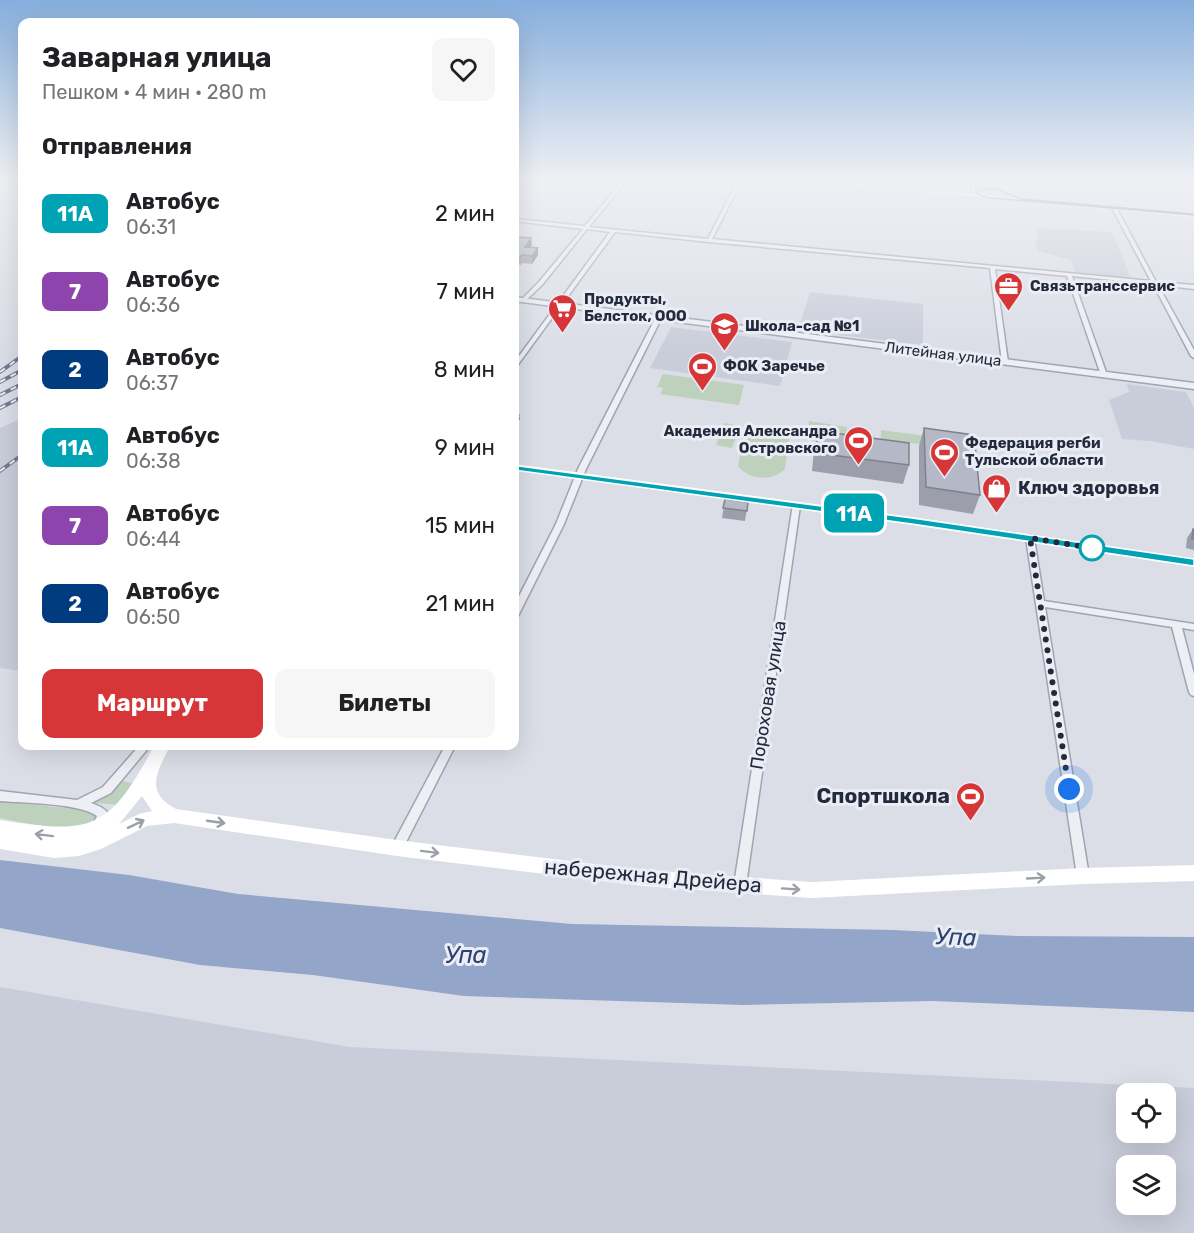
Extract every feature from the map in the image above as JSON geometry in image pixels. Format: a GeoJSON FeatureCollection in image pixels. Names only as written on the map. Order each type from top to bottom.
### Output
{"type":"FeatureCollection","features":[{"type":"Feature","properties":{"kind":"main road"},"geometry":{"type":"LineString","coordinates":[[519,468],[1030,538],[1194,563]]}},
{"type":"Feature","properties":{"kind":"main road"},"geometry":{"type":"LineString","coordinates":[[0,828],[56,836],[88,833],[123,811],[160,750]]}},
{"type":"Feature","properties":{"kind":"main road","name":"набережная Дрейера"},"geometry":{"type":"LineString","coordinates":[[149,771],[147,781],[149,798],[153,804],[174,816],[397,848],[644,878],[812,890],[1083,876],[1194,873]]}},
{"type":"Feature","properties":{"kind":"main road"},"geometry":{"type":"LineString","coordinates":[[0,841],[54,850],[79,848],[95,844],[145,819],[174,816]]}},
{"type":"Feature","properties":{"kind":"street"},"geometry":{"type":"LineString","coordinates":[[519,304],[561,260],[577,238]]}},
{"type":"Feature","properties":{"kind":"street"},"geometry":{"type":"LineString","coordinates":[[519,361],[609,238]]}},
{"type":"Feature","properties":{"kind":"street"},"geometry":{"type":"LineString","coordinates":[[676,238],[1194,287]]}},
{"type":"Feature","properties":{"kind":"street"},"geometry":{"type":"LineString","coordinates":[[1130,238],[1194,356]]}},
{"type":"Feature","properties":{"kind":"street"},"geometry":{"type":"LineString","coordinates":[[992,267],[1005,362]]}},
{"type":"Feature","properties":{"kind":"street"},"geometry":{"type":"LineString","coordinates":[[1069,275],[1104,375]]}},
{"type":"Feature","properties":{"kind":"street","name":"Литейная улица"},"geometry":{"type":"LineString","coordinates":[[519,300],[1194,386]]}},
{"type":"Feature","properties":{"kind":"street"},"geometry":{"type":"LineString","coordinates":[[519,607],[543,561],[579,477],[659,317]]}},
{"type":"Feature","properties":{"kind":"street","name":"Пороховая улица"},"geometry":{"type":"LineString","coordinates":[[740,885],[796,506]]}},
{"type":"Feature","properties":{"kind":"street"},"geometry":{"type":"LineString","coordinates":[[1030,538],[1083,876]]}},
{"type":"Feature","properties":{"kind":"street"},"geometry":{"type":"LineString","coordinates":[[1040,603],[1194,627]]}},
{"type":"Feature","properties":{"kind":"street"},"geometry":{"type":"LineString","coordinates":[[1176,624],[1194,692]]}},
{"type":"Feature","properties":{"kind":"street"},"geometry":{"type":"LineString","coordinates":[[79,804],[106,790],[142,750]]}},
{"type":"Feature","properties":{"kind":"street"},"geometry":{"type":"LineString","coordinates":[[397,848],[448,750]]}},
{"type":"Feature","properties":{"kind":"street"},"geometry":{"type":"LineString","coordinates":[[0,796],[79,804],[99,809],[103,813],[99,824],[88,833]]}},
{"type":"Feature","properties":{"kind":"shaded area"},"geometry":{"type":"Polygon","coordinates":[[[1039,238],[1114,238],[1131,278],[1075,272],[1071,260],[1038,251],[1035,241],[1039,238]]]}},
{"type":"Feature","properties":{"kind":"shaded area"},"geometry":{"type":"Polygon","coordinates":[[[810,292],[923,304],[923,345],[798,330],[810,292]]]}},
{"type":"Feature","properties":{"kind":"shaded area","name":"Школа-сад №1"},"geometry":{"type":"Polygon","coordinates":[[[671,327],[792,342],[780,386],[650,368],[671,327]]]}},
{"type":"Feature","properties":{"kind":"shaded area"},"geometry":{"type":"Polygon","coordinates":[[[1127,384],[1186,392],[1194,408],[1194,449],[1150,441],[1122,439],[1109,400],[1129,392],[1127,384]]]}},
{"type":"Feature","properties":{"kind":"shaded area"},"geometry":{"type":"Polygon","coordinates":[[[18,420],[18,670],[0,668],[0,428],[18,420]]]}},
{"type":"Feature","properties":{"kind":"shaded area"},"geometry":{"type":"Polygon","coordinates":[[[0,987],[350,1047],[1116,1084],[1116,1143],[1176,1143],[1176,1087],[1194,1088],[1194,1233],[0,1233],[0,987]]]}},
{"type":"Feature","properties":{"kind":"green space","name":"ФОК Заречье"},"geometry":{"type":"Polygon","coordinates":[[[663,374],[744,385],[739,405],[660,394],[663,388],[657,387],[663,374]]]}},
{"type":"Feature","properties":{"kind":"green space"},"geometry":{"type":"Polygon","coordinates":[[[809,421],[847,427],[845,445],[806,440],[809,421]]]}},
{"type":"Feature","properties":{"kind":"green space"},"geometry":{"type":"Polygon","coordinates":[[[724,423],[740,426],[732,448],[716,445],[724,423]]]}},
{"type":"Feature","properties":{"kind":"green space"},"geometry":{"type":"Polygon","coordinates":[[[756,426],[775,428],[789,438],[785,469],[774,476],[754,477],[742,471],[738,466],[744,434],[756,426]]]}},
{"type":"Feature","properties":{"kind":"green space"},"geometry":{"type":"Polygon","coordinates":[[[881,430],[941,438],[942,447],[903,442],[881,451],[881,430]]]}},
{"type":"Feature","properties":{"kind":"green space"},"geometry":{"type":"Polygon","coordinates":[[[122,781],[135,784],[122,805],[94,803],[122,781]]]}},
{"type":"Feature","properties":{"kind":"green space"},"geometry":{"type":"Polygon","coordinates":[[[0,801],[92,811],[96,816],[90,823],[79,826],[36,825],[0,818],[0,801]]]}},
{"type":"Feature","properties":{"kind":"water","name":"Упа"},"geometry":{"type":"Polygon","coordinates":[[[0,860],[129,875],[238,894],[572,924],[893,930],[1017,936],[1194,937],[1194,1012],[933,1001],[744,1005],[464,996],[313,975],[200,965],[0,928],[0,860]]]}},
{"type":"Feature","properties":{"kind":"building"},"geometry":{"type":"Polygon","coordinates":[[[519,238],[531,238],[525,247],[538,248],[532,256],[522,255],[520,257],[519,238]]]}},
{"type":"Feature","properties":{"kind":"building"},"geometry":{"type":"Polygon","coordinates":[[[924,428],[974,435],[980,495],[926,487],[924,428]]]}},
{"type":"Feature","properties":{"kind":"building"},"geometry":{"type":"Polygon","coordinates":[[[818,431],[909,443],[909,465],[816,453],[818,431]]]}},
{"type":"Feature","properties":{"kind":"building"},"geometry":{"type":"Polygon","coordinates":[[[725,499],[748,502],[747,511],[723,508],[725,499]]]}},
{"type":"Feature","properties":{"kind":"railway"},"geometry":{"type":"LineString","coordinates":[[0,372],[18,359]]}},
{"type":"Feature","properties":{"kind":"railway"},"geometry":{"type":"LineString","coordinates":[[0,382],[18,372]]}},
{"type":"Feature","properties":{"kind":"railway"},"geometry":{"type":"LineString","coordinates":[[0,395],[18,386]]}},
{"type":"Feature","properties":{"kind":"railway"},"geometry":{"type":"LineString","coordinates":[[0,408],[18,399]]}},
{"type":"Feature","properties":{"kind":"railway"},"geometry":{"type":"LineString","coordinates":[[0,471],[18,458]]}},
{"type":"Feature","properties":{"kind":"bus line","name":"11А"},"geometry":{"type":"LineString","coordinates":[[519,468],[912,521],[1194,563]]}},
{"type":"Feature","properties":{"kind":"place","name":"Связьтранссервис"},"geometry":{"type":"Point","coordinates":[1009,312]}},
{"type":"Feature","properties":{"kind":"place","name":"Продукты, Белсток, ООО"},"geometry":{"type":"Point","coordinates":[563,334]}},
{"type":"Feature","properties":{"kind":"place","name":"Школа-сад №1"},"geometry":{"type":"Point","coordinates":[724,352]}},
{"type":"Feature","properties":{"kind":"place","name":"ФОК Заречье"},"geometry":{"type":"Point","coordinates":[702,392]}},
{"type":"Feature","properties":{"kind":"place","name":"Академия Александра Островского"},"geometry":{"type":"Point","coordinates":[858,466]}},
{"type":"Feature","properties":{"kind":"place","name":"Федерация регби Тульской области"},"geometry":{"type":"Point","coordinates":[944,478]}},
{"type":"Feature","properties":{"kind":"place","name":"Ключ здоровья"},"geometry":{"type":"Point","coordinates":[997,514]}},
{"type":"Feature","properties":{"kind":"place","name":"Спортшкола"},"geometry":{"type":"Point","coordinates":[971,822]}},
{"type":"Feature","properties":{"kind":"route"},"geometry":{"type":"LineString","coordinates":[[1069,789],[1030,538],[1092,548]]}}]}
